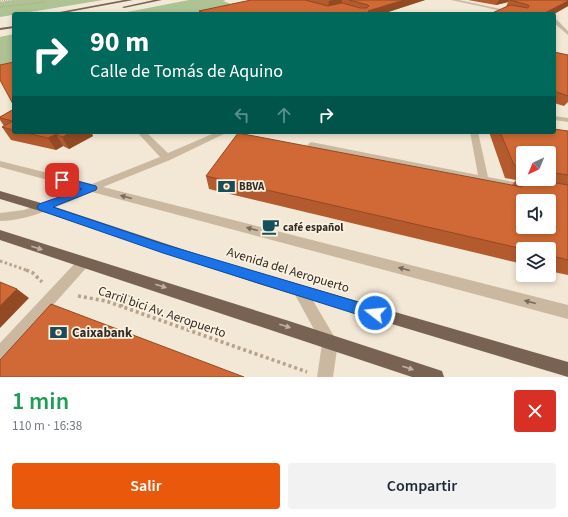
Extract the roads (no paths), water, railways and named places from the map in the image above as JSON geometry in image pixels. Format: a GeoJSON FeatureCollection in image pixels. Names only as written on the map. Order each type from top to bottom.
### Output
{"type":"FeatureCollection","features":[{"type":"Feature","properties":{"kind":"main road"},"geometry":{"type":"LineString","coordinates":[[62,12],[131,0]]}},
{"type":"Feature","properties":{"kind":"main road"},"geometry":{"type":"LineString","coordinates":[[114,8],[160,0]]}},
{"type":"Feature","properties":{"kind":"main road"},"geometry":{"type":"LineString","coordinates":[[0,30],[12,27]]}},
{"type":"Feature","properties":{"kind":"main road","name":"Avenida del Aeropuerto"},"geometry":{"type":"LineString","coordinates":[[0,195],[42,207],[163,248],[300,291],[568,370]]}},
{"type":"Feature","properties":{"kind":"main road"},"geometry":{"type":"LineString","coordinates":[[0,236],[83,263],[140,279],[436,377]]}},
{"type":"Feature","properties":{"kind":"street"},"geometry":{"type":"LineString","coordinates":[[453,0],[512,12]]}},
{"type":"Feature","properties":{"kind":"street"},"geometry":{"type":"LineString","coordinates":[[491,11],[503,6]]}},
{"type":"Feature","properties":{"kind":"street"},"geometry":{"type":"LineString","coordinates":[[556,21],[568,23]]}},
{"type":"Feature","properties":{"kind":"street"},"geometry":{"type":"LineString","coordinates":[[556,22],[568,34]]}},
{"type":"Feature","properties":{"kind":"street"},"geometry":{"type":"LineString","coordinates":[[556,118],[568,120]]}},
{"type":"Feature","properties":{"kind":"street"},"geometry":{"type":"LineString","coordinates":[[143,134],[167,158]]}},
{"type":"Feature","properties":{"kind":"street"},"geometry":{"type":"LineString","coordinates":[[0,217],[15,216],[42,207],[167,158],[220,134]]}},
{"type":"Feature","properties":{"kind":"street"},"geometry":{"type":"LineString","coordinates":[[474,134],[484,179]]}},
{"type":"Feature","properties":{"kind":"street"},"geometry":{"type":"LineString","coordinates":[[311,145],[537,189]]}},
{"type":"Feature","properties":{"kind":"street"},"geometry":{"type":"LineString","coordinates":[[0,164],[568,312]]}},
{"type":"Feature","properties":{"kind":"street"},"geometry":{"type":"LineString","coordinates":[[0,354],[83,263]]}},
{"type":"Feature","properties":{"kind":"street"},"geometry":{"type":"LineString","coordinates":[[300,291],[330,343],[320,376]]}},
{"type":"Feature","properties":{"kind":"place","name":"BBVA"},"geometry":{"type":"Point","coordinates":[226,186]}},
{"type":"Feature","properties":{"kind":"place","name":"café español"},"geometry":{"type":"Point","coordinates":[270,227]}},
{"type":"Feature","properties":{"kind":"place","name":"Caixabank"},"geometry":{"type":"Point","coordinates":[59,333]}}]}
